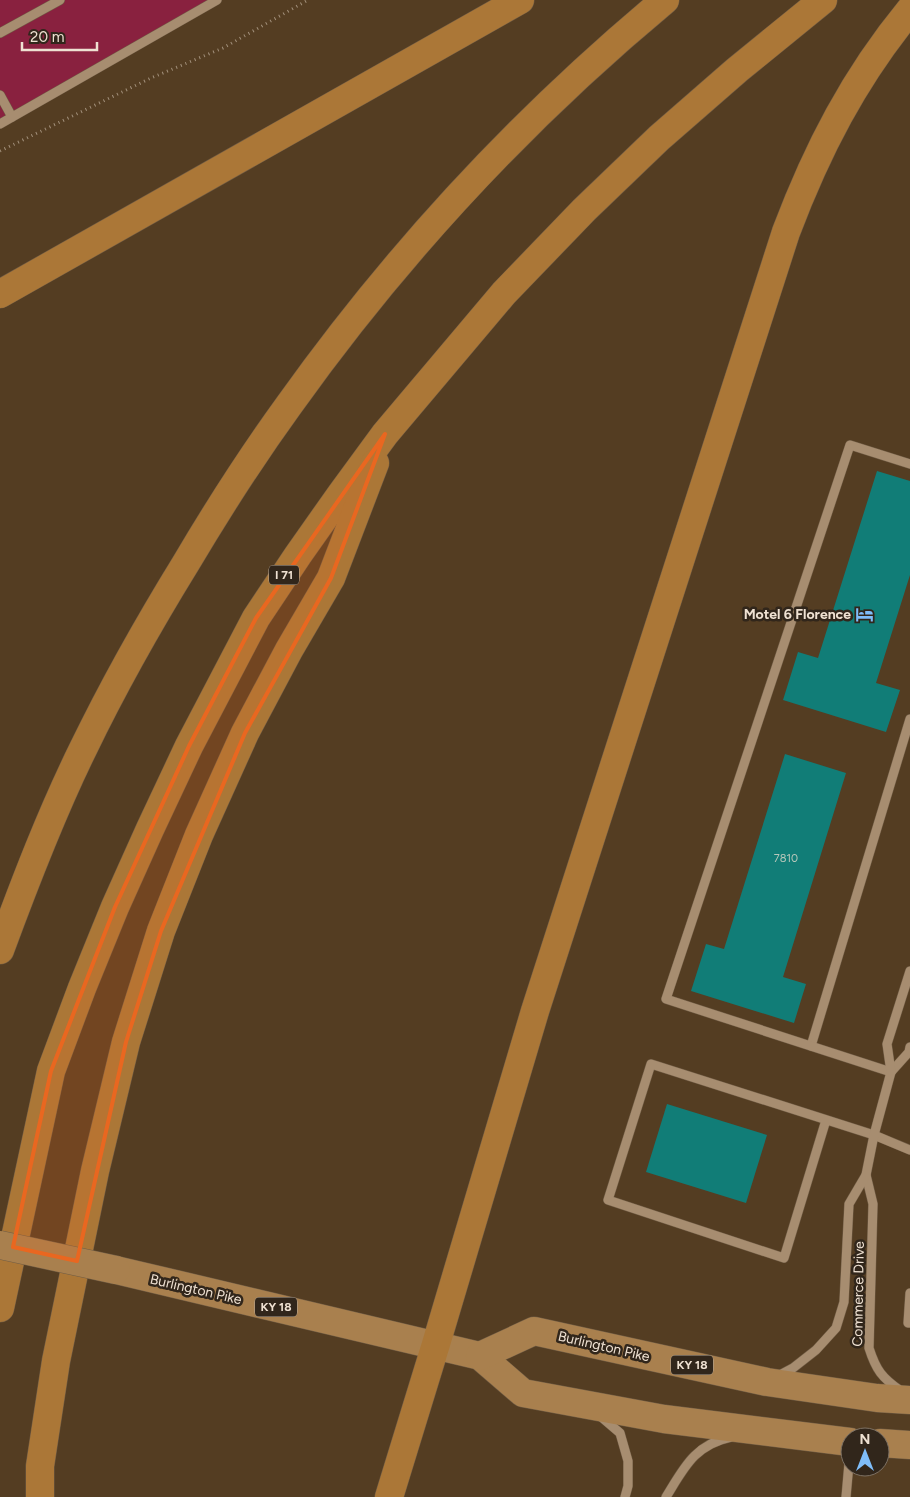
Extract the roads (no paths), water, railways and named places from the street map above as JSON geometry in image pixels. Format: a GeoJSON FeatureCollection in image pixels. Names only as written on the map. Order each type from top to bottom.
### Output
{"type":"FeatureCollection","features":[{"type":"Feature","properties":{"kind":"highway"},"geometry":{"type":"LineString","coordinates":[[0,294],[520,0]]}},
{"type":"Feature","properties":{"kind":"highway"},"geometry":{"type":"LineString","coordinates":[[0,950],[34,860],[83,749],[144,632],[218,510],[289,405],[365,304],[432,226],[572,81],[665,0]]}},
{"type":"Feature","properties":{"kind":"highway","name":"I 71"},"geometry":{"type":"LineString","coordinates":[[0,1308],[51,1071],[114,908],[189,746],[256,618],[314,532],[385,434],[504,293],[584,210],[666,132],[737,70],[823,0]]}},
{"type":"Feature","properties":{"kind":"highway"},"geometry":{"type":"LineString","coordinates":[[389,1497],[535,1011],[786,232],[802,189],[821,147],[843,107],[867,68],[910,10]]}},
{"type":"Feature","properties":{"kind":"highway"},"geometry":{"type":"LineString","coordinates":[[40,1497],[40,1466],[56,1361],[95,1171],[126,1042],[161,931],[199,835],[245,734],[289,650],[331,578],[385,434]]}},
{"type":"Feature","properties":{"kind":"main road","name":"Burlington Pike"},"geometry":{"type":"LineString","coordinates":[[0,1245],[116,1270],[436,1344],[480,1356],[523,1393],[664,1419],[840,1441]]}},
{"type":"Feature","properties":{"kind":"main road","name":"Burlington Pike"},"geometry":{"type":"LineString","coordinates":[[480,1356],[534,1330],[766,1382],[877,1398],[910,1399]]}},
{"type":"Feature","properties":{"kind":"main road"},"geometry":{"type":"LineString","coordinates":[[890,1444],[910,1445]]}},
{"type":"Feature","properties":{"kind":"street"},"geometry":{"type":"LineString","coordinates":[[0,34],[60,0]]}},
{"type":"Feature","properties":{"kind":"street"},"geometry":{"type":"LineString","coordinates":[[0,124],[217,0]]}},
{"type":"Feature","properties":{"kind":"street"},"geometry":{"type":"LineString","coordinates":[[0,95],[12,117]]}},
{"type":"Feature","properties":{"kind":"street"},"geometry":{"type":"LineString","coordinates":[[891,1072],[666,999],[850,445],[910,464]]}},
{"type":"Feature","properties":{"kind":"street"},"geometry":{"type":"LineString","coordinates":[[811,1046],[910,719]]}},
{"type":"Feature","properties":{"kind":"street","name":"Commerce Drive"},"geometry":{"type":"LineString","coordinates":[[766,1382],[793,1368],[816,1350],[836,1328],[844,1302],[849,1204],[866,1175],[874,1135],[891,1072],[887,1044],[910,971]]}},
{"type":"Feature","properties":{"kind":"street","name":"Commerce Drive"},"geometry":{"type":"LineString","coordinates":[[891,1072],[910,1047]]}},
{"type":"Feature","properties":{"kind":"street"},"geometry":{"type":"LineString","coordinates":[[826,1120],[784,1258],[608,1200],[651,1064],[874,1135],[910,1150]]}},
{"type":"Feature","properties":{"kind":"street","name":"Commerce Drive"},"geometry":{"type":"LineString","coordinates":[[866,1175],[873,1204],[869,1348],[874,1364],[886,1381],[910,1399]]}},
{"type":"Feature","properties":{"kind":"street"},"geometry":{"type":"LineString","coordinates":[[910,1293],[908,1322],[910,1323]]}},
{"type":"Feature","properties":{"kind":"street"},"geometry":{"type":"LineString","coordinates":[[587,1405],[620,1433],[628,1461],[628,1486],[625,1497]]}},
{"type":"Feature","properties":{"kind":"street"},"geometry":{"type":"LineString","coordinates":[[666,1497],[692,1458],[706,1445],[722,1439],[757,1431]]}},
{"type":"Feature","properties":{"kind":"street"},"geometry":{"type":"LineString","coordinates":[[846,1497],[848,1477]]}},
{"type":"Feature","properties":{"kind":"place","name":"Motel 6 Florence"},"geometry":{"type":"Point","coordinates":[865,614]}}]}
